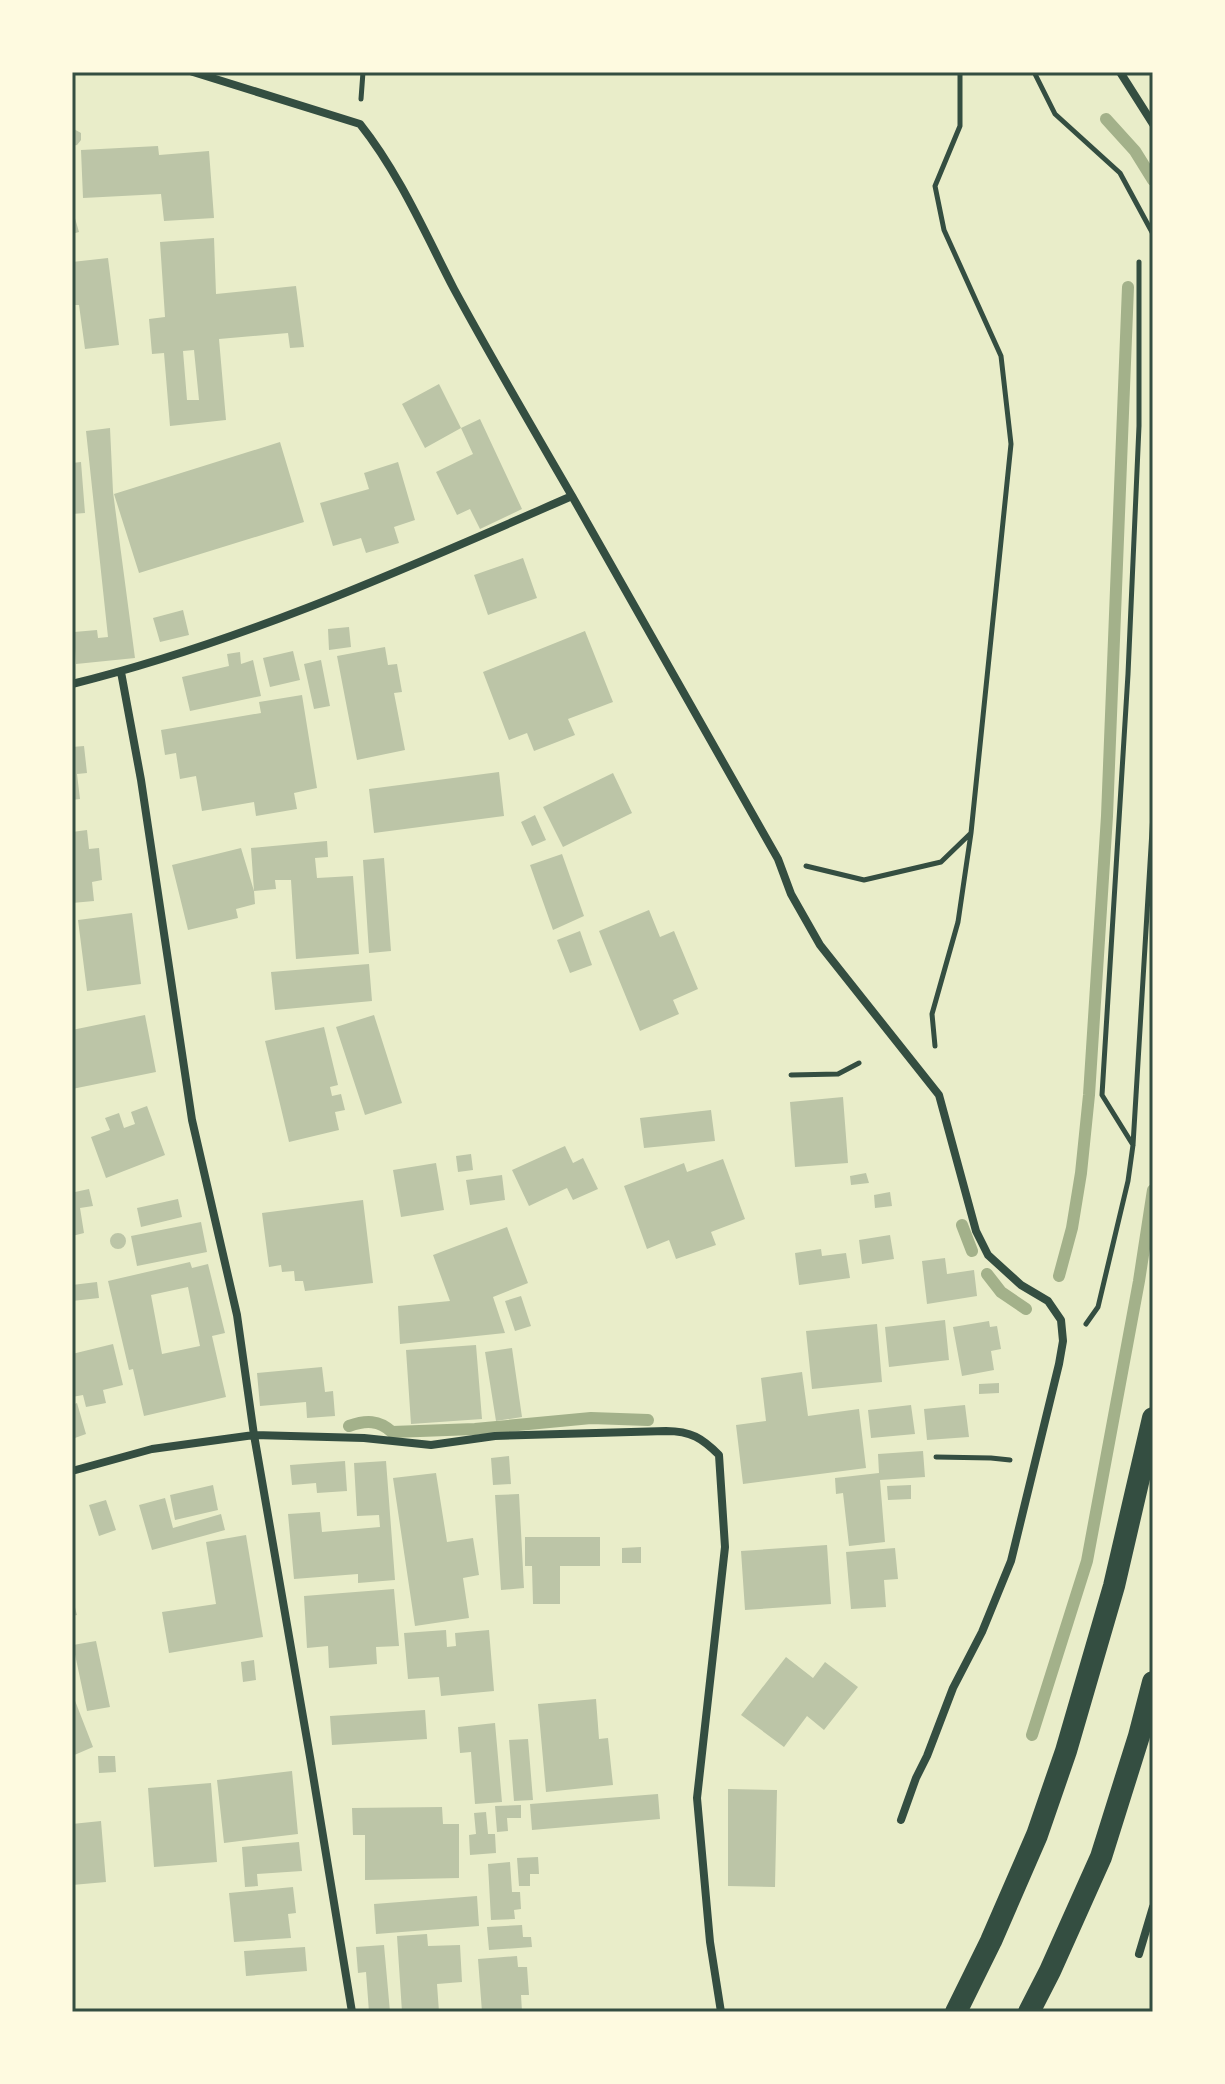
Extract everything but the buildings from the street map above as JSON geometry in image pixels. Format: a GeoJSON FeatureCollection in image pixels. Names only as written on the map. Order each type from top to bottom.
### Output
{"type":"FeatureCollection","features":[{"type":"Feature","properties":{"kind":"highway"},"geometry":{"type":"LineString","coordinates":[[956,2012],[1037,1835],[1078,1713],[1114,1586],[1153,1418]]}},
{"type":"Feature","properties":{"kind":"highway"},"geometry":{"type":"LineString","coordinates":[[1029,2012],[1101,1857],[1153,1682]]}},
{"type":"Feature","properties":{"kind":"street"},"geometry":{"type":"LineString","coordinates":[[193,72],[360,124],[372,140],[487,350],[778,859],[791,894],[820,945],[939,1095],[976,1231],[988,1255],[1021,1285],[1048,1301],[1061,1320],[1063,1341],[1059,1364],[1011,1561],[982,1632],[953,1688],[901,1820]]}},
{"type":"Feature","properties":{"kind":"street"},"geometry":{"type":"LineString","coordinates":[[1120,72],[1153,124]]}},
{"type":"Feature","properties":{"kind":"street"},"geometry":{"type":"LineString","coordinates":[[72,684],[121,672],[390,575],[572,496]]}},
{"type":"Feature","properties":{"kind":"street"},"geometry":{"type":"LineString","coordinates":[[121,672],[141,780],[192,1120],[237,1315],[254,1435],[352,2012]]}},
{"type":"Feature","properties":{"kind":"street"},"geometry":{"type":"LineString","coordinates":[[72,1471],[152,1449],[254,1435],[364,1438],[431,1445],[495,1436],[678,1431],[703,1439],[719,1455],[725,1547],[697,1798],[710,1942],[721,2012]]}},
{"type":"Feature","properties":{"kind":"street"},"geometry":{"type":"LineString","coordinates":[[1139,1954],[1153,1907]]}},
{"type":"Feature","properties":{"kind":"path"},"geometry":{"type":"LineString","coordinates":[[939,1095],[932,1014],[958,922],[971,833],[1011,444],[1001,356],[944,230],[935,186],[960,126],[960,72]]}},
{"type":"Feature","properties":{"kind":"path"},"geometry":{"type":"LineString","coordinates":[[1034,72],[1055,114],[1120,173],[1153,234]]}},
{"type":"Feature","properties":{"kind":"path"},"geometry":{"type":"LineString","coordinates":[[1133,1145],[1102,1095],[1128,674],[1139,426],[1139,262]]}},
{"type":"Feature","properties":{"kind":"path"},"geometry":{"type":"LineString","coordinates":[[1059,1364],[1098,1307],[1128,1181],[1133,1145],[1153,814]]}},
{"type":"Feature","properties":{"kind":"path"},"geometry":{"type":"LineString","coordinates":[[778,859],[864,880],[941,862],[971,833]]}},
{"type":"Feature","properties":{"kind":"path"},"geometry":{"type":"LineString","coordinates":[[791,1075],[838,1074],[859,1063]]}},
{"type":"Feature","properties":{"kind":"path"},"geometry":{"type":"LineString","coordinates":[[936,1457],[991,1458]]}},
{"type":"Feature","properties":{"kind":"waterway"},"geometry":{"type":"LineString","coordinates":[[1106,119],[1135,151],[1153,180]]}},
{"type":"Feature","properties":{"kind":"waterway"},"geometry":{"type":"LineString","coordinates":[[1059,1276],[1072,1228],[1089,1095],[1107,816],[1128,287]]}},
{"type":"Feature","properties":{"kind":"waterway"},"geometry":{"type":"LineString","coordinates":[[1032,1735],[1087,1561],[1153,1190]]}},
{"type":"Feature","properties":{"kind":"waterway"},"geometry":{"type":"LineString","coordinates":[[962,1225],[972,1251]]}},
{"type":"Feature","properties":{"kind":"waterway"},"geometry":{"type":"LineString","coordinates":[[987,1274],[1001,1292],[1026,1309]]}},
{"type":"Feature","properties":{"kind":"waterway"},"geometry":{"type":"LineString","coordinates":[[349,1426],[372,1422],[392,1432],[475,1429],[591,1418],[648,1420]]}}]}
